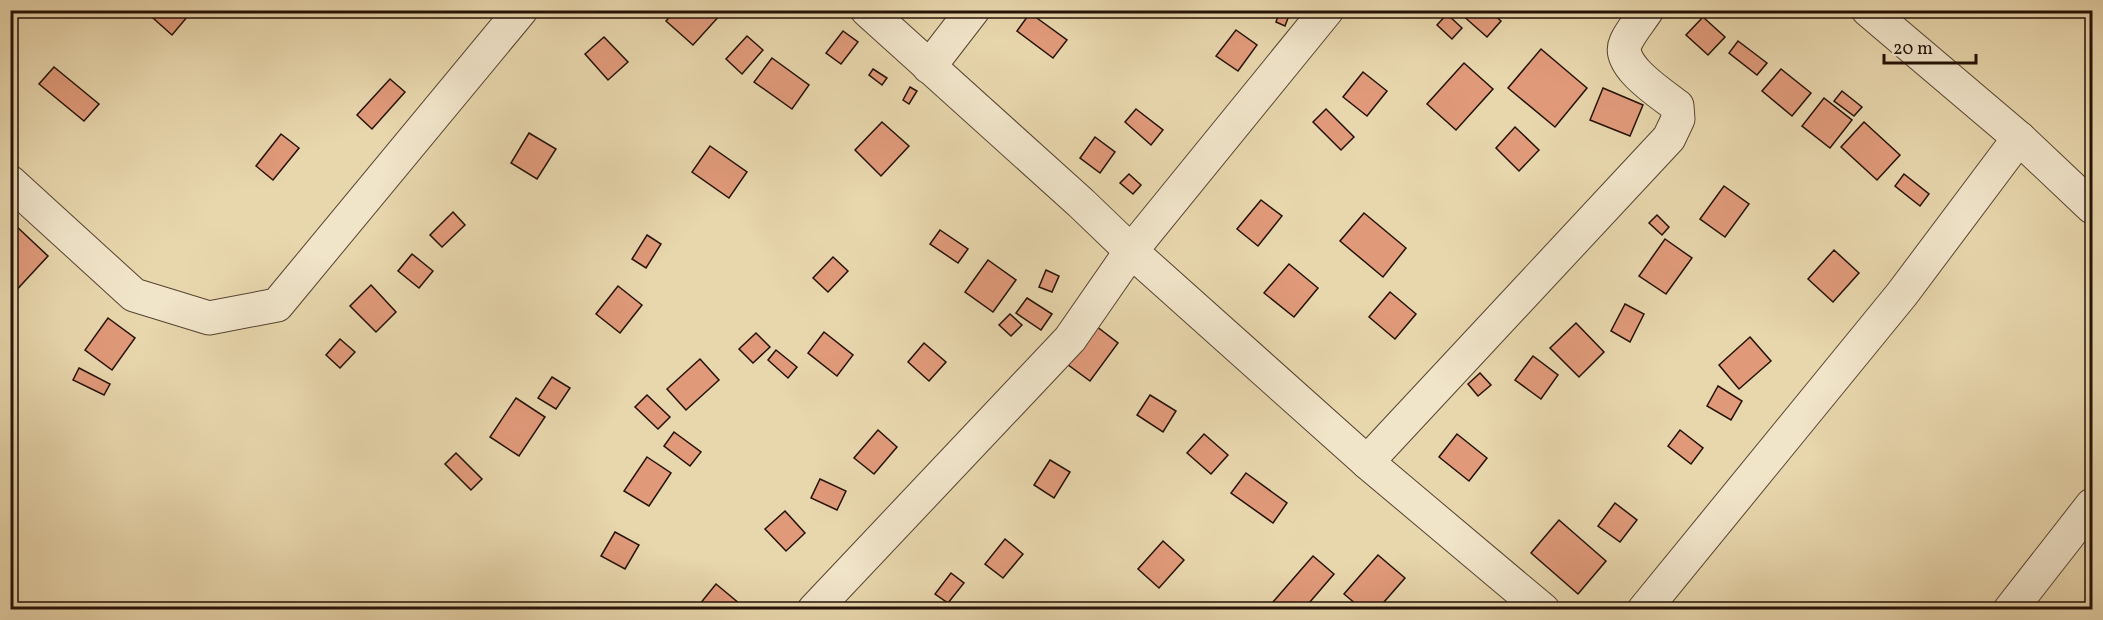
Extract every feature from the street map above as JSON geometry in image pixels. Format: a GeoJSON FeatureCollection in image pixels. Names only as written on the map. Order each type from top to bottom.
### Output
{"type":"FeatureCollection","features":[{"type":"Feature","properties":{"kind":"street"},"geometry":{"type":"LineString","coordinates":[[10,182],[134,295],[209,318],[277,305],[521,10]]}},
{"type":"Feature","properties":{"kind":"street"},"geometry":{"type":"LineString","coordinates":[[867,10],[1367,462],[1543,609]]}},
{"type":"Feature","properties":{"kind":"street"},"geometry":{"type":"LineString","coordinates":[[929,67],[973,10]]}},
{"type":"Feature","properties":{"kind":"street"},"geometry":{"type":"LineString","coordinates":[[814,609],[1070,339],[1131,251],[1327,10]]}},
{"type":"Feature","properties":{"kind":"street"},"geometry":{"type":"LineString","coordinates":[[1367,462],[1669,138],[1678,119],[1677,106],[1632,69],[1626,58],[1624,45],[1647,10]]}},
{"type":"Feature","properties":{"kind":"street"},"geometry":{"type":"LineString","coordinates":[[1868,10],[2019,138],[2092,207]]}},
{"type":"Feature","properties":{"kind":"street"},"geometry":{"type":"LineString","coordinates":[[1644,609],[1902,294],[2019,138]]}},
{"type":"Feature","properties":{"kind":"street"},"geometry":{"type":"LineString","coordinates":[[2010,609],[2092,506]]}},
{"type":"Feature","properties":{"kind":"building"},"geometry":{"type":"Polygon","coordinates":[[[144,10],[193,10],[172,35],[144,10]]]}},
{"type":"Feature","properties":{"kind":"building"},"geometry":{"type":"Polygon","coordinates":[[[676,10],[717,10],[721,14],[693,45],[666,21],[676,10]]]}},
{"type":"Feature","properties":{"kind":"building"},"geometry":{"type":"Polygon","coordinates":[[[1280,10],[1291,10],[1285,26],[1276,22],[1280,10]]]}},
{"type":"Feature","properties":{"kind":"building"},"geometry":{"type":"Polygon","coordinates":[[[1464,10],[1489,10],[1501,21],[1487,37],[1461,14],[1464,10]]]}},
{"type":"Feature","properties":{"kind":"building"},"geometry":{"type":"Polygon","coordinates":[[[1030,13],[1067,40],[1053,58],[1017,31],[1030,13]]]}},
{"type":"Feature","properties":{"kind":"building"},"geometry":{"type":"Polygon","coordinates":[[[1447,14],[1462,28],[1452,39],[1437,25],[1447,14]]]}},
{"type":"Feature","properties":{"kind":"building"},"geometry":{"type":"Polygon","coordinates":[[[1703,17],[1725,37],[1708,55],[1686,35],[1703,17]]]}},
{"type":"Feature","properties":{"kind":"building"},"geometry":{"type":"Polygon","coordinates":[[[1236,30],[1257,45],[1238,71],[1216,56],[1236,30]]]}},
{"type":"Feature","properties":{"kind":"building"},"geometry":{"type":"Polygon","coordinates":[[[843,31],[858,42],[841,64],[826,53],[843,31]]]}},
{"type":"Feature","properties":{"kind":"building"},"geometry":{"type":"Polygon","coordinates":[[[747,36],[763,50],[742,74],[726,59],[747,36]]]}},
{"type":"Feature","properties":{"kind":"building"},"geometry":{"type":"Polygon","coordinates":[[[604,37],[628,62],[608,80],[585,54],[604,37]]]}},
{"type":"Feature","properties":{"kind":"building"},"geometry":{"type":"Polygon","coordinates":[[[1738,41],[1767,63],[1757,75],[1729,53],[1738,41]]]}},
{"type":"Feature","properties":{"kind":"building"},"geometry":{"type":"Polygon","coordinates":[[[1541,49],[1587,88],[1555,127],[1508,88],[1541,49]]]}},
{"type":"Feature","properties":{"kind":"building"},"geometry":{"type":"Polygon","coordinates":[[[772,58],[809,85],[792,109],[754,82],[772,58]]]}},
{"type":"Feature","properties":{"kind":"building"},"geometry":{"type":"Polygon","coordinates":[[[1464,63],[1493,89],[1456,130],[1427,104],[1464,63]]]}},
{"type":"Feature","properties":{"kind":"building"},"geometry":{"type":"Polygon","coordinates":[[[54,67],[99,104],[84,121],[39,84],[54,67]]]}},
{"type":"Feature","properties":{"kind":"building"},"geometry":{"type":"Polygon","coordinates":[[[873,69],[887,78],[882,85],[869,75],[873,69]]]}},
{"type":"Feature","properties":{"kind":"building"},"geometry":{"type":"Polygon","coordinates":[[[1781,69],[1811,93],[1792,116],[1762,91],[1781,69]]]}},
{"type":"Feature","properties":{"kind":"building"},"geometry":{"type":"Polygon","coordinates":[[[1363,72],[1387,91],[1367,116],[1343,97],[1363,72]]]}},
{"type":"Feature","properties":{"kind":"building"},"geometry":{"type":"Polygon","coordinates":[[[390,79],[405,92],[372,129],[357,115],[390,79]]]}},
{"type":"Feature","properties":{"kind":"building"},"geometry":{"type":"Polygon","coordinates":[[[910,87],[917,91],[909,104],[903,100],[910,87]]]}},
{"type":"Feature","properties":{"kind":"building"},"geometry":{"type":"Polygon","coordinates":[[[1603,88],[1643,105],[1630,136],[1590,120],[1603,88]]]}},
{"type":"Feature","properties":{"kind":"building"},"geometry":{"type":"Polygon","coordinates":[[[1842,91],[1862,107],[1854,116],[1834,101],[1842,91]]]}},
{"type":"Feature","properties":{"kind":"building"},"geometry":{"type":"Polygon","coordinates":[[[1824,98],[1852,120],[1830,148],[1802,126],[1824,98]]]}},
{"type":"Feature","properties":{"kind":"building"},"geometry":{"type":"Polygon","coordinates":[[[1136,109],[1163,130],[1151,145],[1125,122],[1136,109]]]}},
{"type":"Feature","properties":{"kind":"building"},"geometry":{"type":"Polygon","coordinates":[[[1326,109],[1354,137],[1341,150],[1313,122],[1326,109]]]}},
{"type":"Feature","properties":{"kind":"building"},"geometry":{"type":"Polygon","coordinates":[[[882,122],[909,146],[881,176],[855,150],[882,122]]]}},
{"type":"Feature","properties":{"kind":"building"},"geometry":{"type":"Polygon","coordinates":[[[1864,122],[1900,155],[1877,180],[1841,147],[1864,122]]]}},
{"type":"Feature","properties":{"kind":"building"},"geometry":{"type":"Polygon","coordinates":[[[1515,127],[1539,150],[1519,171],[1496,148],[1515,127]]]}},
{"type":"Feature","properties":{"kind":"building"},"geometry":{"type":"Polygon","coordinates":[[[529,133],[556,149],[537,179],[511,163],[529,133]]]}},
{"type":"Feature","properties":{"kind":"building"},"geometry":{"type":"Polygon","coordinates":[[[281,134],[299,148],[273,180],[256,166],[281,134]]]}},
{"type":"Feature","properties":{"kind":"building"},"geometry":{"type":"Polygon","coordinates":[[[1095,137],[1115,152],[1100,173],[1080,158],[1095,137]]]}},
{"type":"Feature","properties":{"kind":"building"},"geometry":{"type":"Polygon","coordinates":[[[710,146],[747,172],[729,198],[692,172],[710,146]]]}},
{"type":"Feature","properties":{"kind":"building"},"geometry":{"type":"Polygon","coordinates":[[[1129,174],[1141,185],[1133,194],[1120,183],[1129,174]]]}},
{"type":"Feature","properties":{"kind":"building"},"geometry":{"type":"Polygon","coordinates":[[[1904,174],[1929,194],[1920,206],[1895,186],[1904,174]]]}},
{"type":"Feature","properties":{"kind":"building"},"geometry":{"type":"Polygon","coordinates":[[[1724,186],[1749,204],[1725,237],[1700,219],[1724,186]]]}},
{"type":"Feature","properties":{"kind":"building"},"geometry":{"type":"Polygon","coordinates":[[[1261,200],[1282,216],[1258,246],[1237,229],[1261,200]]]}},
{"type":"Feature","properties":{"kind":"building"},"geometry":{"type":"Polygon","coordinates":[[[453,212],[465,225],[442,247],[430,235],[453,212]]]}},
{"type":"Feature","properties":{"kind":"building"},"geometry":{"type":"Polygon","coordinates":[[[1364,213],[1406,248],[1383,277],[1340,241],[1364,213]]]}},
{"type":"Feature","properties":{"kind":"building"},"geometry":{"type":"Polygon","coordinates":[[[1657,215],[1669,227],[1662,235],[1649,223],[1657,215]]]}},
{"type":"Feature","properties":{"kind":"building"},"geometry":{"type":"Polygon","coordinates":[[[15,225],[48,256],[10,297],[10,230],[15,225]]]}},
{"type":"Feature","properties":{"kind":"building"},"geometry":{"type":"Polygon","coordinates":[[[940,230],[968,249],[958,263],[930,244],[940,230]]]}},
{"type":"Feature","properties":{"kind":"building"},"geometry":{"type":"Polygon","coordinates":[[[647,235],[661,244],[646,268],[632,259],[647,235]]]}},
{"type":"Feature","properties":{"kind":"building"},"geometry":{"type":"Polygon","coordinates":[[[1665,239],[1692,258],[1666,294],[1639,276],[1665,239]]]}},
{"type":"Feature","properties":{"kind":"building"},"geometry":{"type":"Polygon","coordinates":[[[1834,250],[1859,273],[1833,302],[1808,279],[1834,250]]]}},
{"type":"Feature","properties":{"kind":"building"},"geometry":{"type":"Polygon","coordinates":[[[412,254],[433,271],[419,288],[398,271],[412,254]]]}},
{"type":"Feature","properties":{"kind":"building"},"geometry":{"type":"Polygon","coordinates":[[[833,257],[848,271],[828,292],[813,278],[833,257]]]}},
{"type":"Feature","properties":{"kind":"building"},"geometry":{"type":"Polygon","coordinates":[[[988,260],[1016,280],[993,312],[965,292],[988,260]]]}},
{"type":"Feature","properties":{"kind":"building"},"geometry":{"type":"Polygon","coordinates":[[[1289,264],[1318,288],[1294,317],[1264,293],[1289,264]]]}},
{"type":"Feature","properties":{"kind":"building"},"geometry":{"type":"Polygon","coordinates":[[[1046,270],[1059,276],[1052,292],[1039,287],[1046,270]]]}},
{"type":"Feature","properties":{"kind":"building"},"geometry":{"type":"Polygon","coordinates":[[[371,285],[396,312],[376,332],[350,306],[371,285]]]}},
{"type":"Feature","properties":{"kind":"building"},"geometry":{"type":"Polygon","coordinates":[[[618,286],[642,305],[620,333],[596,314],[618,286]]]}},
{"type":"Feature","properties":{"kind":"building"},"geometry":{"type":"Polygon","coordinates":[[[1390,292],[1416,314],[1395,339],[1369,317],[1390,292]]]}},
{"type":"Feature","properties":{"kind":"building"},"geometry":{"type":"Polygon","coordinates":[[[1027,298],[1052,314],[1041,330],[1016,313],[1027,298]]]}},
{"type":"Feature","properties":{"kind":"building"},"geometry":{"type":"Polygon","coordinates":[[[1625,304],[1644,314],[1630,342],[1611,331],[1625,304]]]}},
{"type":"Feature","properties":{"kind":"building"},"geometry":{"type":"Polygon","coordinates":[[[1010,314],[1022,325],[1011,336],[999,325],[1010,314]]]}},
{"type":"Feature","properties":{"kind":"building"},"geometry":{"type":"Polygon","coordinates":[[[108,318],[135,338],[112,370],[85,350],[108,318]]]}},
{"type":"Feature","properties":{"kind":"building"},"geometry":{"type":"Polygon","coordinates":[[[1576,323],[1604,352],[1579,377],[1550,348],[1576,323]]]}},
{"type":"Feature","properties":{"kind":"building"},"geometry":{"type":"Polygon","coordinates":[[[1096,326],[1118,343],[1090,381],[1067,364],[1096,326]]]}},
{"type":"Feature","properties":{"kind":"building"},"geometry":{"type":"Polygon","coordinates":[[[824,332],[853,355],[837,376],[808,353],[824,332]]]}},
{"type":"Feature","properties":{"kind":"building"},"geometry":{"type":"Polygon","coordinates":[[[756,333],[770,347],[753,363],[739,349],[756,333]]]}},
{"type":"Feature","properties":{"kind":"building"},"geometry":{"type":"Polygon","coordinates":[[[1750,337],[1771,361],[1739,389],[1719,365],[1750,337]]]}},
{"type":"Feature","properties":{"kind":"building"},"geometry":{"type":"Polygon","coordinates":[[[340,339],[355,352],[340,368],[326,355],[340,339]]]}},
{"type":"Feature","properties":{"kind":"building"},"geometry":{"type":"Polygon","coordinates":[[[924,343],[946,362],[929,381],[908,362],[924,343]]]}},
{"type":"Feature","properties":{"kind":"building"},"geometry":{"type":"Polygon","coordinates":[[[776,350],[797,367],[788,378],[768,360],[776,350]]]}},
{"type":"Feature","properties":{"kind":"building"},"geometry":{"type":"Polygon","coordinates":[[[1533,356],[1558,375],[1541,399],[1515,380],[1533,356]]]}},
{"type":"Feature","properties":{"kind":"building"},"geometry":{"type":"Polygon","coordinates":[[[700,359],[719,380],[686,410],[667,389],[700,359]]]}},
{"type":"Feature","properties":{"kind":"building"},"geometry":{"type":"Polygon","coordinates":[[[79,368],[110,384],[104,395],[73,380],[79,368]]]}},
{"type":"Feature","properties":{"kind":"building"},"geometry":{"type":"Polygon","coordinates":[[[1480,373],[1491,385],[1478,396],[1468,384],[1480,373]]]}},
{"type":"Feature","properties":{"kind":"building"},"geometry":{"type":"Polygon","coordinates":[[[552,377],[570,388],[556,409],[538,398],[552,377]]]}},
{"type":"Feature","properties":{"kind":"building"},"geometry":{"type":"Polygon","coordinates":[[[1718,386],[1742,401],[1731,420],[1707,406],[1718,386]]]}},
{"type":"Feature","properties":{"kind":"building"},"geometry":{"type":"Polygon","coordinates":[[[647,395],[670,417],[658,429],[635,407],[647,395]]]}},
{"type":"Feature","properties":{"kind":"building"},"geometry":{"type":"Polygon","coordinates":[[[1150,395],[1176,411],[1163,432],[1137,415],[1150,395]]]}},
{"type":"Feature","properties":{"kind":"building"},"geometry":{"type":"Polygon","coordinates":[[[516,398],[545,417],[519,456],[490,437],[516,398]]]}},
{"type":"Feature","properties":{"kind":"building"},"geometry":{"type":"Polygon","coordinates":[[[878,430],[897,447],[874,474],[854,458],[878,430]]]}},
{"type":"Feature","properties":{"kind":"building"},"geometry":{"type":"Polygon","coordinates":[[[1680,430],[1703,448],[1691,464],[1668,446],[1680,430]]]}},
{"type":"Feature","properties":{"kind":"building"},"geometry":{"type":"Polygon","coordinates":[[[674,432],[701,452],[690,466],[664,446],[674,432]]]}},
{"type":"Feature","properties":{"kind":"building"},"geometry":{"type":"Polygon","coordinates":[[[1204,434],[1228,455],[1211,474],[1187,453],[1204,434]]]}},
{"type":"Feature","properties":{"kind":"building"},"geometry":{"type":"Polygon","coordinates":[[[1457,434],[1487,458],[1469,481],[1439,457],[1457,434]]]}},
{"type":"Feature","properties":{"kind":"building"},"geometry":{"type":"Polygon","coordinates":[[[456,453],[482,479],[471,490],[445,464],[456,453]]]}},
{"type":"Feature","properties":{"kind":"building"},"geometry":{"type":"Polygon","coordinates":[[[647,457],[671,473],[649,506],[624,491],[647,457]]]}},
{"type":"Feature","properties":{"kind":"building"},"geometry":{"type":"Polygon","coordinates":[[[1050,460],[1070,472],[1054,498],[1034,485],[1050,460]]]}},
{"type":"Feature","properties":{"kind":"building"},"geometry":{"type":"Polygon","coordinates":[[[1246,473],[1287,503],[1273,523],[1231,493],[1246,473]]]}},
{"type":"Feature","properties":{"kind":"building"},"geometry":{"type":"Polygon","coordinates":[[[820,479],[846,491],[837,510],[811,498],[820,479]]]}},
{"type":"Feature","properties":{"kind":"building"},"geometry":{"type":"Polygon","coordinates":[[[1615,503],[1637,520],[1620,542],[1598,526],[1615,503]]]}},
{"type":"Feature","properties":{"kind":"building"},"geometry":{"type":"Polygon","coordinates":[[[785,511],[805,533],[786,551],[765,529],[785,511]]]}},
{"type":"Feature","properties":{"kind":"building"},"geometry":{"type":"Polygon","coordinates":[[[1559,520],[1606,561],[1578,594],[1531,553],[1559,520]]]}},
{"type":"Feature","properties":{"kind":"building"},"geometry":{"type":"Polygon","coordinates":[[[615,532],[639,545],[625,569],[601,556],[615,532]]]}},
{"type":"Feature","properties":{"kind":"building"},"geometry":{"type":"Polygon","coordinates":[[[1005,539],[1023,554],[1003,578],[985,564],[1005,539]]]}},
{"type":"Feature","properties":{"kind":"building"},"geometry":{"type":"Polygon","coordinates":[[[1163,541],[1184,560],[1159,588],[1138,569],[1163,541]]]}},
{"type":"Feature","properties":{"kind":"building"},"geometry":{"type":"Polygon","coordinates":[[[1378,555],[1405,578],[1377,610],[1363,610],[1344,594],[1378,555]]]}},
{"type":"Feature","properties":{"kind":"building"},"geometry":{"type":"Polygon","coordinates":[[[1313,556],[1334,574],[1303,610],[1282,610],[1273,602],[1313,556]]]}},
{"type":"Feature","properties":{"kind":"building"},"geometry":{"type":"Polygon","coordinates":[[[951,573],[964,583],[948,603],[935,594],[951,573]]]}},
{"type":"Feature","properties":{"kind":"building"},"geometry":{"type":"Polygon","coordinates":[[[716,584],[746,609],[695,610],[716,584]]]}}]}
